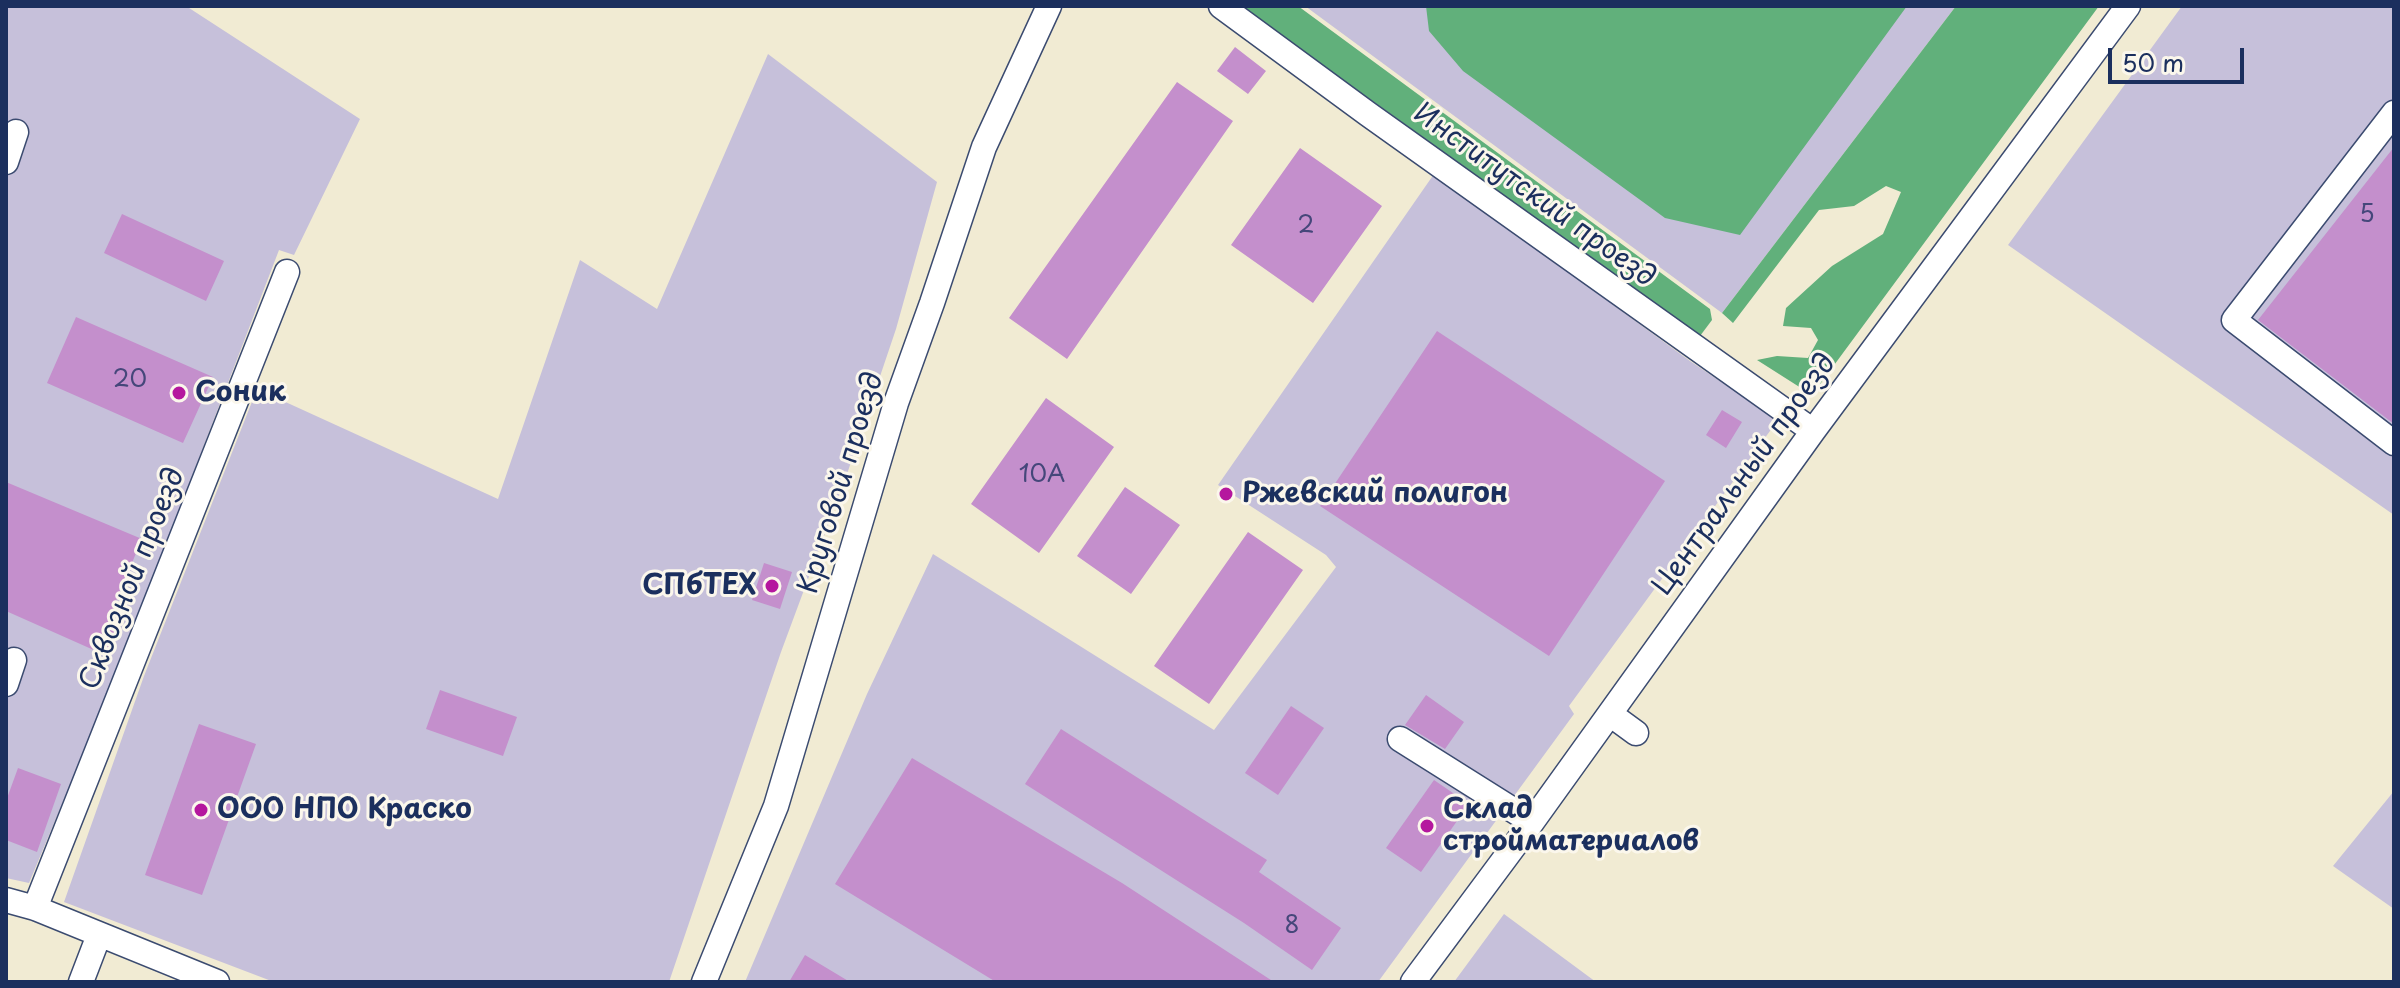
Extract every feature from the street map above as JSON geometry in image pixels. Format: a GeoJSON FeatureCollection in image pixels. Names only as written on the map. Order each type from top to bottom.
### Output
{"type":"FeatureCollection","features":[{"type":"Feature","properties":{"kind":"street","name":"Круговой проезд"},"geometry":{"type":"LineString","coordinates":[[704,982],[776,806],[896,403],[984,147],[1049,6]]}},
{"type":"Feature","properties":{"kind":"street","name":"Институтский проезд"},"geometry":{"type":"LineString","coordinates":[[1221,6],[1366,118],[1813,431]]}},
{"type":"Feature","properties":{"kind":"street","name":"Центральный проезд"},"geometry":{"type":"LineString","coordinates":[[1415,981],[1813,431],[2128,6]]}},
{"type":"Feature","properties":{"kind":"street"},"geometry":{"type":"LineString","coordinates":[[2394,113],[2234,320],[2394,443]]}},
{"type":"Feature","properties":{"kind":"street"},"geometry":{"type":"LineString","coordinates":[[6,162],[16,132]]}},
{"type":"Feature","properties":{"kind":"street","name":"Сквозной проезд"},"geometry":{"type":"LineString","coordinates":[[35,908],[287,272]]}},
{"type":"Feature","properties":{"kind":"street"},"geometry":{"type":"LineString","coordinates":[[6,684],[14,660]]}},
{"type":"Feature","properties":{"kind":"street"},"geometry":{"type":"LineString","coordinates":[[1610,714],[1636,733]]}},
{"type":"Feature","properties":{"kind":"street"},"geometry":{"type":"LineString","coordinates":[[1400,739],[1532,822]]}},
{"type":"Feature","properties":{"kind":"street"},"geometry":{"type":"LineString","coordinates":[[6,900],[35,908],[217,982]]}},
{"type":"Feature","properties":{"kind":"street"},"geometry":{"type":"LineString","coordinates":[[81,982],[99,935]]}},
{"type":"Feature","properties":{"kind":"shaded area"},"geometry":{"type":"Polygon","coordinates":[[[6,6],[186,6],[360,119],[294,255],[279,250],[113,682],[29,883],[6,878],[6,6]]]}},
{"type":"Feature","properties":{"kind":"shaded area"},"geometry":{"type":"Polygon","coordinates":[[[1305,6],[1956,6],[1722,313],[1305,6]]]}},
{"type":"Feature","properties":{"kind":"shaded area"},"geometry":{"type":"Polygon","coordinates":[[[2182,6],[2394,6],[2394,515],[2008,245],[2182,6]]]}},
{"type":"Feature","properties":{"kind":"shaded area"},"geometry":{"type":"Polygon","coordinates":[[[768,54],[937,182],[896,329],[847,474],[781,652],[669,982],[274,982],[64,902],[144,676],[257,389],[498,499],[580,260],[657,309],[768,54]]]}},
{"type":"Feature","properties":{"kind":"shaded area"},"geometry":{"type":"Polygon","coordinates":[[[1434,174],[1690,361],[1778,420],[1569,706],[1574,714],[1378,982],[745,982],[867,694],[933,554],[1214,730],[1336,567],[1326,555],[1218,485],[1434,174]]]}},
{"type":"Feature","properties":{"kind":"shaded area"},"geometry":{"type":"Polygon","coordinates":[[[2394,791],[2394,909],[2333,866],[2394,791]]]}},
{"type":"Feature","properties":{"kind":"shaded area"},"geometry":{"type":"Polygon","coordinates":[[[1504,914],[1596,982],[1454,982],[1504,914]]]}},
{"type":"Feature","properties":{"kind":"green space"},"geometry":{"type":"Polygon","coordinates":[[[1240,6],[1298,6],[1710,309],[1712,320],[1700,336],[1240,6]]]}},
{"type":"Feature","properties":{"kind":"green space"},"geometry":{"type":"Polygon","coordinates":[[[1426,6],[1907,6],[1740,235],[1665,218],[1463,71],[1429,31],[1426,6]]]}},
{"type":"Feature","properties":{"kind":"green space"},"geometry":{"type":"Polygon","coordinates":[[[1956,6],[2099,6],[1812,395],[1757,360],[1777,356],[1808,358],[1818,340],[1811,328],[1783,326],[1786,308],[1832,266],[1883,234],[1901,192],[1886,186],[1854,206],[1819,210],[1733,323],[1722,313],[1956,6]]]}},
{"type":"Feature","properties":{"kind":"building"},"geometry":{"type":"Polygon","coordinates":[[[1235,47],[1266,71],[1248,94],[1217,71],[1235,47]]]}},
{"type":"Feature","properties":{"kind":"building"},"geometry":{"type":"Polygon","coordinates":[[[1177,82],[1233,121],[1067,359],[1009,318],[1177,82]]]}},
{"type":"Feature","properties":{"kind":"building"},"geometry":{"type":"Polygon","coordinates":[[[2394,147],[2394,424],[2258,320],[2394,147]]]}},
{"type":"Feature","properties":{"kind":"building"},"geometry":{"type":"Polygon","coordinates":[[[1300,148],[1382,206],[1313,303],[1231,245],[1300,148]]]}},
{"type":"Feature","properties":{"kind":"building"},"geometry":{"type":"Polygon","coordinates":[[[122,214],[224,261],[206,301],[104,253],[122,214]]]}},
{"type":"Feature","properties":{"kind":"building"},"geometry":{"type":"Polygon","coordinates":[[[76,317],[213,377],[183,443],[47,383],[76,317]]]}},
{"type":"Feature","properties":{"kind":"building"},"geometry":{"type":"Polygon","coordinates":[[[1437,331],[1665,481],[1549,656],[1320,506],[1437,331]]]}},
{"type":"Feature","properties":{"kind":"building"},"geometry":{"type":"Polygon","coordinates":[[[1046,398],[1114,447],[1039,553],[971,504],[1046,398]]]}},
{"type":"Feature","properties":{"kind":"building"},"geometry":{"type":"Polygon","coordinates":[[[1722,410],[1742,422],[1726,448],[1706,435],[1722,410]]]}},
{"type":"Feature","properties":{"kind":"building"},"geometry":{"type":"Polygon","coordinates":[[[6,482],[142,539],[113,608],[123,612],[105,655],[6,611],[6,482]]]}},
{"type":"Feature","properties":{"kind":"building"},"geometry":{"type":"Polygon","coordinates":[[[1125,487],[1180,525],[1131,594],[1077,556],[1125,487]]]}},
{"type":"Feature","properties":{"kind":"building"},"geometry":{"type":"Polygon","coordinates":[[[1248,532],[1303,570],[1209,704],[1154,666],[1248,532]]]}},
{"type":"Feature","properties":{"kind":"building","name":"СПбТЕХ"},"geometry":{"type":"Polygon","coordinates":[[[764,563],[792,572],[780,609],[752,600],[764,563]]]}},
{"type":"Feature","properties":{"kind":"building"},"geometry":{"type":"Polygon","coordinates":[[[440,690],[517,717],[503,756],[426,729],[440,690]]]}},
{"type":"Feature","properties":{"kind":"building"},"geometry":{"type":"Polygon","coordinates":[[[1426,695],[1464,722],[1445,749],[1405,725],[1426,695]]]}},
{"type":"Feature","properties":{"kind":"building"},"geometry":{"type":"Polygon","coordinates":[[[1291,706],[1324,728],[1278,795],[1245,773],[1291,706]]]}},
{"type":"Feature","properties":{"kind":"building","name":"ООО НПО Краско"},"geometry":{"type":"Polygon","coordinates":[[[199,724],[256,744],[202,895],[145,875],[199,724]]]}},
{"type":"Feature","properties":{"kind":"building"},"geometry":{"type":"Polygon","coordinates":[[[1061,729],[1267,860],[1259,872],[1341,928],[1312,970],[1244,923],[1025,784],[1061,729]]]}},
{"type":"Feature","properties":{"kind":"building"},"geometry":{"type":"Polygon","coordinates":[[[912,758],[1122,883],[1274,982],[996,982],[835,884],[912,758]]]}},
{"type":"Feature","properties":{"kind":"building"},"geometry":{"type":"Polygon","coordinates":[[[18,768],[61,784],[37,852],[6,840],[6,801],[18,768]]]}},
{"type":"Feature","properties":{"kind":"building","name":"Склад стройматериалов"},"geometry":{"type":"Polygon","coordinates":[[[1434,780],[1469,804],[1421,872],[1386,848],[1434,780]]]}},
{"type":"Feature","properties":{"kind":"building"},"geometry":{"type":"Polygon","coordinates":[[[805,955],[850,982],[789,982],[805,955]]]}},
{"type":"Feature","properties":{"kind":"place","name":"Соник"},"geometry":{"type":"Point","coordinates":[179,393]}},
{"type":"Feature","properties":{"kind":"place","name":"Ржевский полигон"},"geometry":{"type":"Point","coordinates":[1226,494]}},
{"type":"Feature","properties":{"kind":"place","name":"СПбТЕХ"},"geometry":{"type":"Point","coordinates":[772,586]}},
{"type":"Feature","properties":{"kind":"place","name":"ООО НПО Краско"},"geometry":{"type":"Point","coordinates":[201,810]}},
{"type":"Feature","properties":{"kind":"place","name":"Склад стройматериалов"},"geometry":{"type":"Point","coordinates":[1427,826]}}]}
